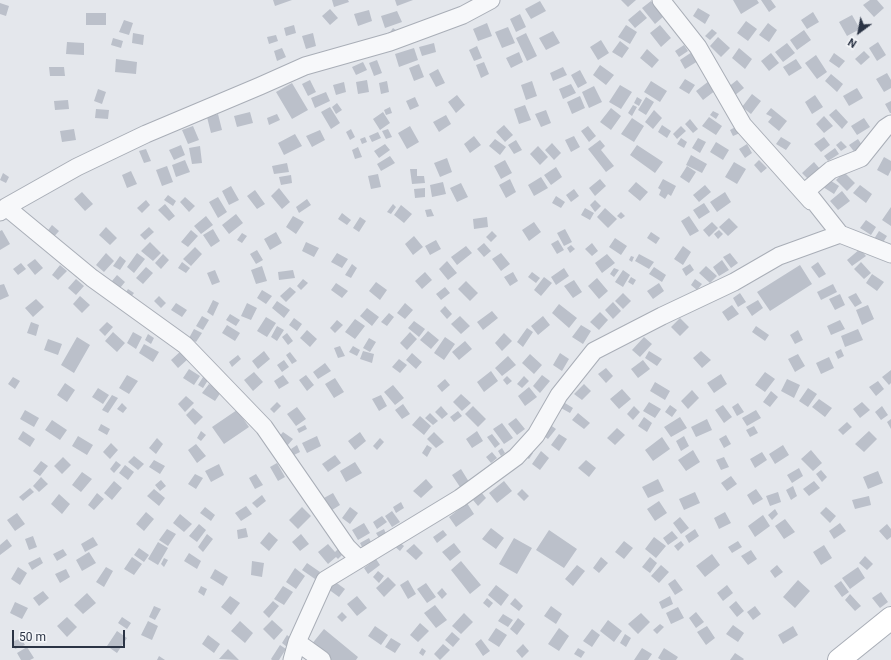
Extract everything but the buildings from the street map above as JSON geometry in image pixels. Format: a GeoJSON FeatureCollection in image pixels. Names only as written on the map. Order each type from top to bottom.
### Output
{"type":"FeatureCollection","features":[{"type":"Feature","properties":{"kind":"main road"},"geometry":{"type":"LineString","coordinates":[[839,660],[891,618]]}},
{"type":"Feature","properties":{"kind":"street"},"geometry":{"type":"LineString","coordinates":[[359,559],[348,547],[264,427],[185,345],[92,278],[3,210],[77,167],[146,134],[305,66],[390,42],[463,15],[491,0]]}},
{"type":"Feature","properties":{"kind":"street"},"geometry":{"type":"LineString","coordinates":[[661,0],[698,47],[743,125],[840,234],[891,254]]}},
{"type":"Feature","properties":{"kind":"street"},"geometry":{"type":"LineString","coordinates":[[840,234],[806,191],[831,170],[861,158],[885,128],[891,124]]}},
{"type":"Feature","properties":{"kind":"street"},"geometry":{"type":"LineString","coordinates":[[292,660],[297,642],[325,580],[460,498],[516,458],[536,435],[559,395],[594,351],[662,316],[734,282],[779,256],[840,234]]}},
{"type":"Feature","properties":{"kind":"street"},"geometry":{"type":"LineString","coordinates":[[297,642],[322,660]]}}]}
